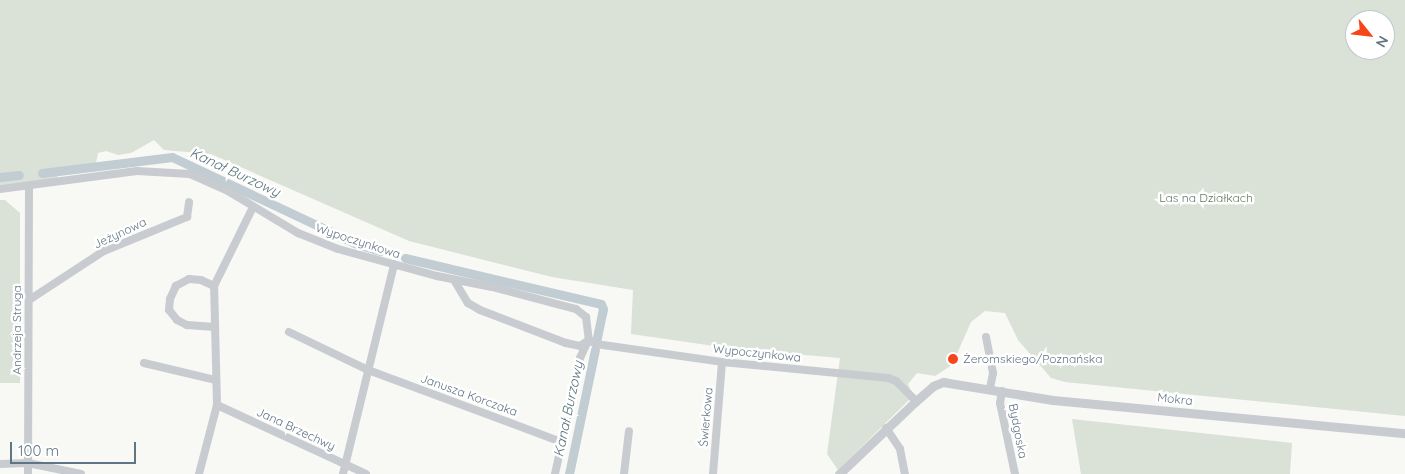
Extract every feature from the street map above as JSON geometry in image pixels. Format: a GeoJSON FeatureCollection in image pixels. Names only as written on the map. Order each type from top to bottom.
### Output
{"type":"FeatureCollection","features":[{"type":"Feature","properties":{"kind":"street","name":"Wypoczynkowa"},"geometry":{"type":"LineString","coordinates":[[0,189],[129,171],[150,170],[190,174],[220,187],[298,233],[326,245],[454,280],[492,287],[576,309],[586,317],[589,340]]}},
{"type":"Feature","properties":{"kind":"street","name":"Andrzeja Struga"},"geometry":{"type":"LineString","coordinates":[[28,186],[28,474]]}},
{"type":"Feature","properties":{"kind":"street","name":"Jeżynowa"},"geometry":{"type":"LineString","coordinates":[[29,300],[104,251],[187,216],[189,202]]}},
{"type":"Feature","properties":{"kind":"street"},"geometry":{"type":"LineString","coordinates":[[199,474],[217,405],[214,286],[253,207]]}},
{"type":"Feature","properties":{"kind":"street"},"geometry":{"type":"LineString","coordinates":[[343,474],[394,264]]}},
{"type":"Feature","properties":{"kind":"street"},"geometry":{"type":"LineString","coordinates":[[214,286],[201,280],[189,279],[176,286],[170,299],[169,310],[177,320],[187,325],[215,327]]}},
{"type":"Feature","properties":{"kind":"street","name":"Wypoczynkowa"},"geometry":{"type":"LineString","coordinates":[[454,280],[468,303],[480,310],[566,344],[580,346],[589,340]]}},
{"type":"Feature","properties":{"kind":"street","name":"Janusza Korczaka"},"geometry":{"type":"LineString","coordinates":[[289,332],[368,370],[562,442]]}},
{"type":"Feature","properties":{"kind":"street"},"geometry":{"type":"LineString","coordinates":[[986,337],[993,373],[990,389]]}},
{"type":"Feature","properties":{"kind":"street","name":"Wypoczynkowa"},"geometry":{"type":"LineString","coordinates":[[589,340],[603,346],[722,362],[888,378],[896,382],[916,400]]}},
{"type":"Feature","properties":{"kind":"street"},"geometry":{"type":"LineString","coordinates":[[555,474],[580,358],[589,340]]}},
{"type":"Feature","properties":{"kind":"street","name":"Świerkowa"},"geometry":{"type":"LineString","coordinates":[[713,474],[722,362]]}},
{"type":"Feature","properties":{"kind":"street"},"geometry":{"type":"LineString","coordinates":[[144,363],[216,380]]}},
{"type":"Feature","properties":{"kind":"street","name":"Mokra"},"geometry":{"type":"LineString","coordinates":[[916,400],[933,386],[943,382],[1063,401],[1405,433]]}},
{"type":"Feature","properties":{"kind":"street","name":"Bydgoska"},"geometry":{"type":"LineString","coordinates":[[1002,391],[1000,403],[1015,474]]}},
{"type":"Feature","properties":{"kind":"street"},"geometry":{"type":"LineString","coordinates":[[839,474],[916,400]]}},
{"type":"Feature","properties":{"kind":"street","name":"Jana Brzechwy"},"geometry":{"type":"LineString","coordinates":[[217,405],[366,474]]}},
{"type":"Feature","properties":{"kind":"street"},"geometry":{"type":"LineString","coordinates":[[886,428],[900,449],[905,474]]}},
{"type":"Feature","properties":{"kind":"street"},"geometry":{"type":"LineString","coordinates":[[624,474],[628,431]]}},
{"type":"Feature","properties":{"kind":"street"},"geometry":{"type":"LineString","coordinates":[[0,464],[28,463],[81,474]]}},
{"type":"Feature","properties":{"kind":"green space","name":"Las na Działkach"},"geometry":{"type":"Polygon","coordinates":[[[0,0],[1405,0],[1405,416],[1065,382],[1051,378],[1018,340],[1005,313],[985,311],[971,322],[952,365],[935,376],[917,373],[908,384],[913,396],[838,470],[827,454],[840,358],[735,349],[631,334],[633,290],[552,277],[409,241],[211,154],[164,150],[154,140],[131,153],[118,155],[106,151],[98,153],[96,163],[54,169],[58,178],[0,185],[0,0]]]}},
{"type":"Feature","properties":{"kind":"green space"},"geometry":{"type":"Polygon","coordinates":[[[0,200],[5,200],[20,213],[20,383],[0,383],[0,200]]]}},
{"type":"Feature","properties":{"kind":"green space"},"geometry":{"type":"Polygon","coordinates":[[[1072,419],[1292,443],[1290,474],[1081,474],[1072,419]]]}},
{"type":"Feature","properties":{"kind":"waterway","name":"Kanał Burzowy"},"geometry":{"type":"LineString","coordinates":[[42,173],[172,157],[357,244],[380,251]]}},
{"type":"Feature","properties":{"kind":"waterway","name":"Kanał Burzowy"},"geometry":{"type":"LineString","coordinates":[[0,177],[19,175]]}},
{"type":"Feature","properties":{"kind":"waterway","name":"Kanał Burzowy"},"geometry":{"type":"LineString","coordinates":[[405,258],[601,304],[603,309],[597,338]]}},
{"type":"Feature","properties":{"kind":"waterway","name":"Kanał Burzowy"},"geometry":{"type":"LineString","coordinates":[[569,474],[595,350]]}},
{"type":"Feature","properties":{"kind":"place","name":"Żeromskiego/Poznańska"},"geometry":{"type":"Point","coordinates":[953,359]}}]}
